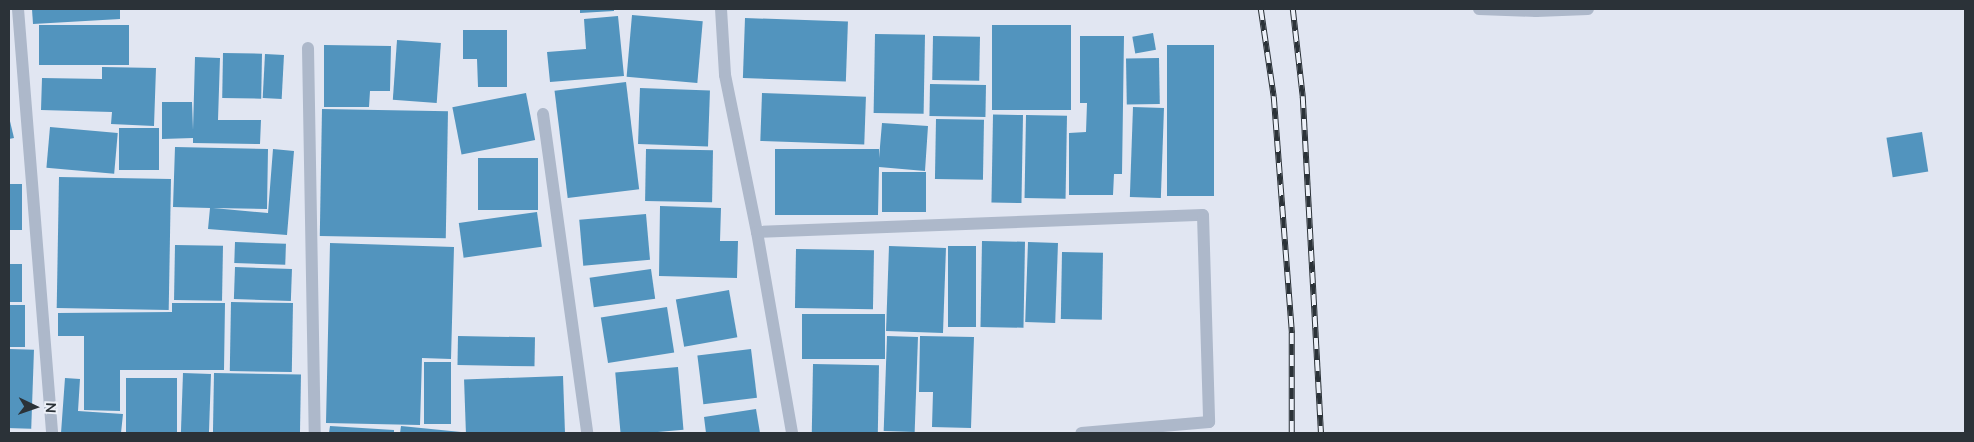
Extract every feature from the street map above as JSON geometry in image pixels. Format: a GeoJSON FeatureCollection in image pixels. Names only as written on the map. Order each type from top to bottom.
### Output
{"type":"FeatureCollection","features":[{"type":"Feature","properties":{"kind":"street"},"geometry":{"type":"LineString","coordinates":[[18,9],[52,433]]}},
{"type":"Feature","properties":{"kind":"street"},"geometry":{"type":"LineString","coordinates":[[721,9],[725,75],[757,232],[792,433]]}},
{"type":"Feature","properties":{"kind":"street"},"geometry":{"type":"LineString","coordinates":[[1479,9],[1588,9]]}},
{"type":"Feature","properties":{"kind":"street"},"geometry":{"type":"LineString","coordinates":[[308,48],[315,433]]}},
{"type":"Feature","properties":{"kind":"street"},"geometry":{"type":"LineString","coordinates":[[543,114],[587,433]]}},
{"type":"Feature","properties":{"kind":"street"},"geometry":{"type":"LineString","coordinates":[[757,232],[1203,215],[1209,422],[1081,433]]}},
{"type":"Feature","properties":{"kind":"building"},"geometry":{"type":"Polygon","coordinates":[[[32,9],[120,9],[120,19],[33,24],[32,9]]]}},
{"type":"Feature","properties":{"kind":"building"},"geometry":{"type":"Polygon","coordinates":[[[580,9],[614,9],[614,11],[580,13],[580,9]]]}},
{"type":"Feature","properties":{"kind":"building"},"geometry":{"type":"Polygon","coordinates":[[[632,15],[703,21],[697,83],[627,77],[632,15]]]}},
{"type":"Feature","properties":{"kind":"building"},"geometry":{"type":"Polygon","coordinates":[[[618,16],[624,76],[550,82],[547,52],[586,49],[584,19],[618,16]]]}},
{"type":"Feature","properties":{"kind":"building"},"geometry":{"type":"Polygon","coordinates":[[[745,18],[848,22],[846,82],[743,78],[745,18]]]}},
{"type":"Feature","properties":{"kind":"building"},"geometry":{"type":"Polygon","coordinates":[[[39,25],[129,25],[129,65],[39,65],[39,25]]]}},
{"type":"Feature","properties":{"kind":"building"},"geometry":{"type":"Polygon","coordinates":[[[992,25],[1071,25],[1071,110],[992,110],[992,25]]]}},
{"type":"Feature","properties":{"kind":"building"},"geometry":{"type":"Polygon","coordinates":[[[463,30],[507,30],[507,87],[478,87],[477,59],[463,59],[463,30]]]}},
{"type":"Feature","properties":{"kind":"building"},"geometry":{"type":"Polygon","coordinates":[[[1153,33],[1156,50],[1135,53],[1132,37],[1153,33]]]}},
{"type":"Feature","properties":{"kind":"building"},"geometry":{"type":"Polygon","coordinates":[[[875,34],[925,35],[924,114],[874,113],[875,34]]]}},
{"type":"Feature","properties":{"kind":"building"},"geometry":{"type":"Polygon","coordinates":[[[933,36],[980,37],[979,81],[932,80],[933,36]]]}},
{"type":"Feature","properties":{"kind":"building"},"geometry":{"type":"Polygon","coordinates":[[[1080,36],[1124,36],[1122,174],[1114,174],[1113,195],[1069,195],[1069,133],[1086,132],[1087,103],[1080,103],[1080,36]]]}},
{"type":"Feature","properties":{"kind":"building"},"geometry":{"type":"Polygon","coordinates":[[[397,40],[441,43],[437,103],[393,100],[397,40]]]}},
{"type":"Feature","properties":{"kind":"building"},"geometry":{"type":"Polygon","coordinates":[[[324,45],[391,46],[390,91],[370,91],[369,107],[324,107],[324,45]]]}},
{"type":"Feature","properties":{"kind":"building"},"geometry":{"type":"Polygon","coordinates":[[[1167,45],[1214,45],[1214,196],[1167,196],[1167,45]]]}},
{"type":"Feature","properties":{"kind":"building"},"geometry":{"type":"Polygon","coordinates":[[[223,53],[262,54],[261,99],[222,98],[223,53]]]}},
{"type":"Feature","properties":{"kind":"building"},"geometry":{"type":"Polygon","coordinates":[[[265,54],[284,55],[282,99],[263,98],[265,54]]]}},
{"type":"Feature","properties":{"kind":"building"},"geometry":{"type":"Polygon","coordinates":[[[195,57],[220,58],[218,120],[261,120],[260,144],[193,143],[193,138],[162,139],[162,102],[192,102],[193,130],[195,57]]]}},
{"type":"Feature","properties":{"kind":"building"},"geometry":{"type":"Polygon","coordinates":[[[1159,58],[1160,104],[1127,105],[1126,59],[1159,58]]]}},
{"type":"Feature","properties":{"kind":"building"},"geometry":{"type":"Polygon","coordinates":[[[102,67],[156,68],[154,126],[111,124],[112,112],[41,110],[42,78],[102,79],[102,67]]]}},
{"type":"Feature","properties":{"kind":"building"},"geometry":{"type":"Polygon","coordinates":[[[626,82],[639,189],[568,198],[555,91],[626,82]]]}},
{"type":"Feature","properties":{"kind":"building"},"geometry":{"type":"Polygon","coordinates":[[[930,84],[986,85],[985,117],[929,116],[930,84]]]}},
{"type":"Feature","properties":{"kind":"building"},"geometry":{"type":"Polygon","coordinates":[[[640,88],[710,90],[708,146],[638,144],[640,88]]]}},
{"type":"Feature","properties":{"kind":"building"},"geometry":{"type":"Polygon","coordinates":[[[526,93],[535,140],[462,154],[452,107],[526,93]]]}},
{"type":"Feature","properties":{"kind":"building"},"geometry":{"type":"Polygon","coordinates":[[[762,93],[866,97],[864,145],[760,141],[762,93]]]}},
{"type":"Feature","properties":{"kind":"building"},"geometry":{"type":"Polygon","coordinates":[[[1133,107],[1164,108],[1161,198],[1130,197],[1133,107]]]}},
{"type":"Feature","properties":{"kind":"building"},"geometry":{"type":"Polygon","coordinates":[[[322,109],[448,111],[446,238],[320,236],[322,109]]]}},
{"type":"Feature","properties":{"kind":"building"},"geometry":{"type":"Polygon","coordinates":[[[993,114],[1023,115],[1021,203],[991,202],[993,114]]]}},
{"type":"Feature","properties":{"kind":"building"},"geometry":{"type":"Polygon","coordinates":[[[1026,115],[1067,116],[1066,199],[1025,198],[1026,115]]]}},
{"type":"Feature","properties":{"kind":"building"},"geometry":{"type":"Polygon","coordinates":[[[9,117],[14,138],[9,139],[9,117]]]}},
{"type":"Feature","properties":{"kind":"building"},"geometry":{"type":"Polygon","coordinates":[[[936,119],[984,120],[983,180],[935,179],[936,119]]]}},
{"type":"Feature","properties":{"kind":"building"},"geometry":{"type":"Polygon","coordinates":[[[882,123],[928,126],[925,171],[879,167],[878,215],[775,215],[775,149],[879,149],[879,158],[882,123]]]}},
{"type":"Feature","properties":{"kind":"building"},"geometry":{"type":"Polygon","coordinates":[[[50,127],[118,133],[114,174],[46,168],[50,127]]]}},
{"type":"Feature","properties":{"kind":"building"},"geometry":{"type":"Polygon","coordinates":[[[119,128],[159,128],[159,170],[119,170],[119,128]]]}},
{"type":"Feature","properties":{"kind":"building"},"geometry":{"type":"Polygon","coordinates":[[[1922,132],[1928,172],[1893,177],[1886,138],[1922,132]]]}},
{"type":"Feature","properties":{"kind":"building"},"geometry":{"type":"Polygon","coordinates":[[[175,147],[268,149],[267,209],[213,208],[268,213],[273,149],[294,151],[287,235],[208,229],[210,208],[173,207],[175,147]]]}},
{"type":"Feature","properties":{"kind":"building"},"geometry":{"type":"Polygon","coordinates":[[[646,149],[713,150],[712,202],[645,201],[646,149]]]}},
{"type":"Feature","properties":{"kind":"building"},"geometry":{"type":"Polygon","coordinates":[[[478,158],[538,158],[538,210],[478,210],[478,158]]]}},
{"type":"Feature","properties":{"kind":"building"},"geometry":{"type":"Polygon","coordinates":[[[882,172],[926,172],[926,212],[882,212],[882,172]]]}},
{"type":"Feature","properties":{"kind":"building"},"geometry":{"type":"Polygon","coordinates":[[[59,177],[171,179],[169,310],[57,308],[59,177]]]}},
{"type":"Feature","properties":{"kind":"building"},"geometry":{"type":"Polygon","coordinates":[[[9,184],[22,184],[22,230],[9,230],[9,184]]]}},
{"type":"Feature","properties":{"kind":"building"},"geometry":{"type":"Polygon","coordinates":[[[660,206],[721,208],[720,241],[738,241],[737,278],[659,276],[660,206]]]}},
{"type":"Feature","properties":{"kind":"building"},"geometry":{"type":"Polygon","coordinates":[[[537,212],[542,247],[464,258],[459,223],[537,212]]]}},
{"type":"Feature","properties":{"kind":"building"},"geometry":{"type":"Polygon","coordinates":[[[646,214],[650,260],[583,266],[579,220],[646,214]]]}},
{"type":"Feature","properties":{"kind":"building"},"geometry":{"type":"Polygon","coordinates":[[[982,241],[1025,242],[1023,328],[980,327],[982,241]]]}},
{"type":"Feature","properties":{"kind":"building"},"geometry":{"type":"Polygon","coordinates":[[[235,242],[286,244],[285,265],[234,263],[235,242]]]}},
{"type":"Feature","properties":{"kind":"building"},"geometry":{"type":"Polygon","coordinates":[[[1028,242],[1058,243],[1055,323],[1025,322],[1028,242]]]}},
{"type":"Feature","properties":{"kind":"building"},"geometry":{"type":"Polygon","coordinates":[[[330,243],[454,247],[451,359],[422,358],[420,425],[326,423],[330,243]]]}},
{"type":"Feature","properties":{"kind":"building"},"geometry":{"type":"Polygon","coordinates":[[[175,245],[223,246],[222,301],[174,300],[175,245]]]}},
{"type":"Feature","properties":{"kind":"building"},"geometry":{"type":"Polygon","coordinates":[[[889,246],[946,248],[943,333],[886,331],[889,246]]]}},
{"type":"Feature","properties":{"kind":"building"},"geometry":{"type":"Polygon","coordinates":[[[948,246],[976,246],[976,327],[948,327],[948,246]]]}},
{"type":"Feature","properties":{"kind":"building"},"geometry":{"type":"Polygon","coordinates":[[[796,249],[874,250],[873,309],[795,308],[796,249]]]}},
{"type":"Feature","properties":{"kind":"building"},"geometry":{"type":"Polygon","coordinates":[[[1062,252],[1103,253],[1102,320],[1061,319],[1062,252]]]}},
{"type":"Feature","properties":{"kind":"building"},"geometry":{"type":"Polygon","coordinates":[[[9,264],[22,264],[22,302],[9,302],[9,264]]]}},
{"type":"Feature","properties":{"kind":"building"},"geometry":{"type":"Polygon","coordinates":[[[235,267],[292,269],[291,301],[234,299],[235,267]]]}},
{"type":"Feature","properties":{"kind":"building"},"geometry":{"type":"Polygon","coordinates":[[[651,269],[655,299],[594,307],[590,278],[651,269]]]}},
{"type":"Feature","properties":{"kind":"building"},"geometry":{"type":"Polygon","coordinates":[[[729,290],[737,337],[684,347],[676,299],[729,290]]]}},
{"type":"Feature","properties":{"kind":"building"},"geometry":{"type":"Polygon","coordinates":[[[231,302],[293,303],[292,372],[230,371],[231,302]]]}},
{"type":"Feature","properties":{"kind":"building"},"geometry":{"type":"Polygon","coordinates":[[[172,303],[225,303],[224,370],[120,370],[120,411],[84,410],[84,336],[58,336],[58,313],[172,312],[172,303]]]}},
{"type":"Feature","properties":{"kind":"building"},"geometry":{"type":"Polygon","coordinates":[[[9,305],[25,305],[25,347],[9,347],[9,305]]]}},
{"type":"Feature","properties":{"kind":"building"},"geometry":{"type":"Polygon","coordinates":[[[667,307],[674,352],[608,363],[601,317],[667,307]]]}},
{"type":"Feature","properties":{"kind":"building"},"geometry":{"type":"Polygon","coordinates":[[[802,314],[885,314],[885,359],[802,359],[802,314]]]}},
{"type":"Feature","properties":{"kind":"building"},"geometry":{"type":"Polygon","coordinates":[[[458,336],[535,337],[534,366],[457,365],[458,336]]]}},
{"type":"Feature","properties":{"kind":"building"},"geometry":{"type":"Polygon","coordinates":[[[887,336],[918,337],[915,432],[884,431],[887,336]]]}},
{"type":"Feature","properties":{"kind":"building"},"geometry":{"type":"Polygon","coordinates":[[[920,336],[974,337],[971,428],[932,427],[933,392],[919,392],[920,336]]]}},
{"type":"Feature","properties":{"kind":"building"},"geometry":{"type":"Polygon","coordinates":[[[9,349],[34,350],[31,429],[9,428],[9,349]]]}},
{"type":"Feature","properties":{"kind":"building"},"geometry":{"type":"Polygon","coordinates":[[[751,349],[757,398],[703,404],[697,356],[751,349]]]}},
{"type":"Feature","properties":{"kind":"building"},"geometry":{"type":"Polygon","coordinates":[[[424,362],[451,362],[451,424],[424,424],[424,362]]]}},
{"type":"Feature","properties":{"kind":"building"},"geometry":{"type":"Polygon","coordinates":[[[813,364],[879,365],[878,433],[812,433],[813,364]]]}},
{"type":"Feature","properties":{"kind":"building"},"geometry":{"type":"Polygon","coordinates":[[[678,367],[683,430],[621,433],[615,372],[678,367]]]}},
{"type":"Feature","properties":{"kind":"building"},"geometry":{"type":"Polygon","coordinates":[[[183,373],[211,374],[209,433],[181,433],[183,373]]]}},
{"type":"Feature","properties":{"kind":"building"},"geometry":{"type":"Polygon","coordinates":[[[214,373],[301,375],[300,433],[213,433],[214,373]]]}},
{"type":"Feature","properties":{"kind":"building"},"geometry":{"type":"Polygon","coordinates":[[[563,376],[565,433],[466,433],[464,379],[563,376]]]}},
{"type":"Feature","properties":{"kind":"building"},"geometry":{"type":"Polygon","coordinates":[[[65,378],[80,379],[78,411],[123,414],[121,433],[61,433],[65,378]]]}},
{"type":"Feature","properties":{"kind":"building"},"geometry":{"type":"Polygon","coordinates":[[[126,378],[177,378],[177,433],[126,433],[126,378]]]}},
{"type":"Feature","properties":{"kind":"building"},"geometry":{"type":"Polygon","coordinates":[[[756,409],[760,433],[706,433],[704,417],[756,409]]]}},
{"type":"Feature","properties":{"kind":"building"},"geometry":{"type":"Polygon","coordinates":[[[330,426],[394,430],[394,433],[329,433],[330,426]]]}},
{"type":"Feature","properties":{"kind":"building"},"geometry":{"type":"Polygon","coordinates":[[[401,426],[461,432],[461,433],[400,433],[401,426]]]}},
{"type":"Feature","properties":{"kind":"railway"},"geometry":{"type":"LineString","coordinates":[[1261,9],[1274,97],[1292,333],[1292,433]]}},
{"type":"Feature","properties":{"kind":"railway"},"geometry":{"type":"LineString","coordinates":[[1293,9],[1303,97],[1321,433]]}}]}
